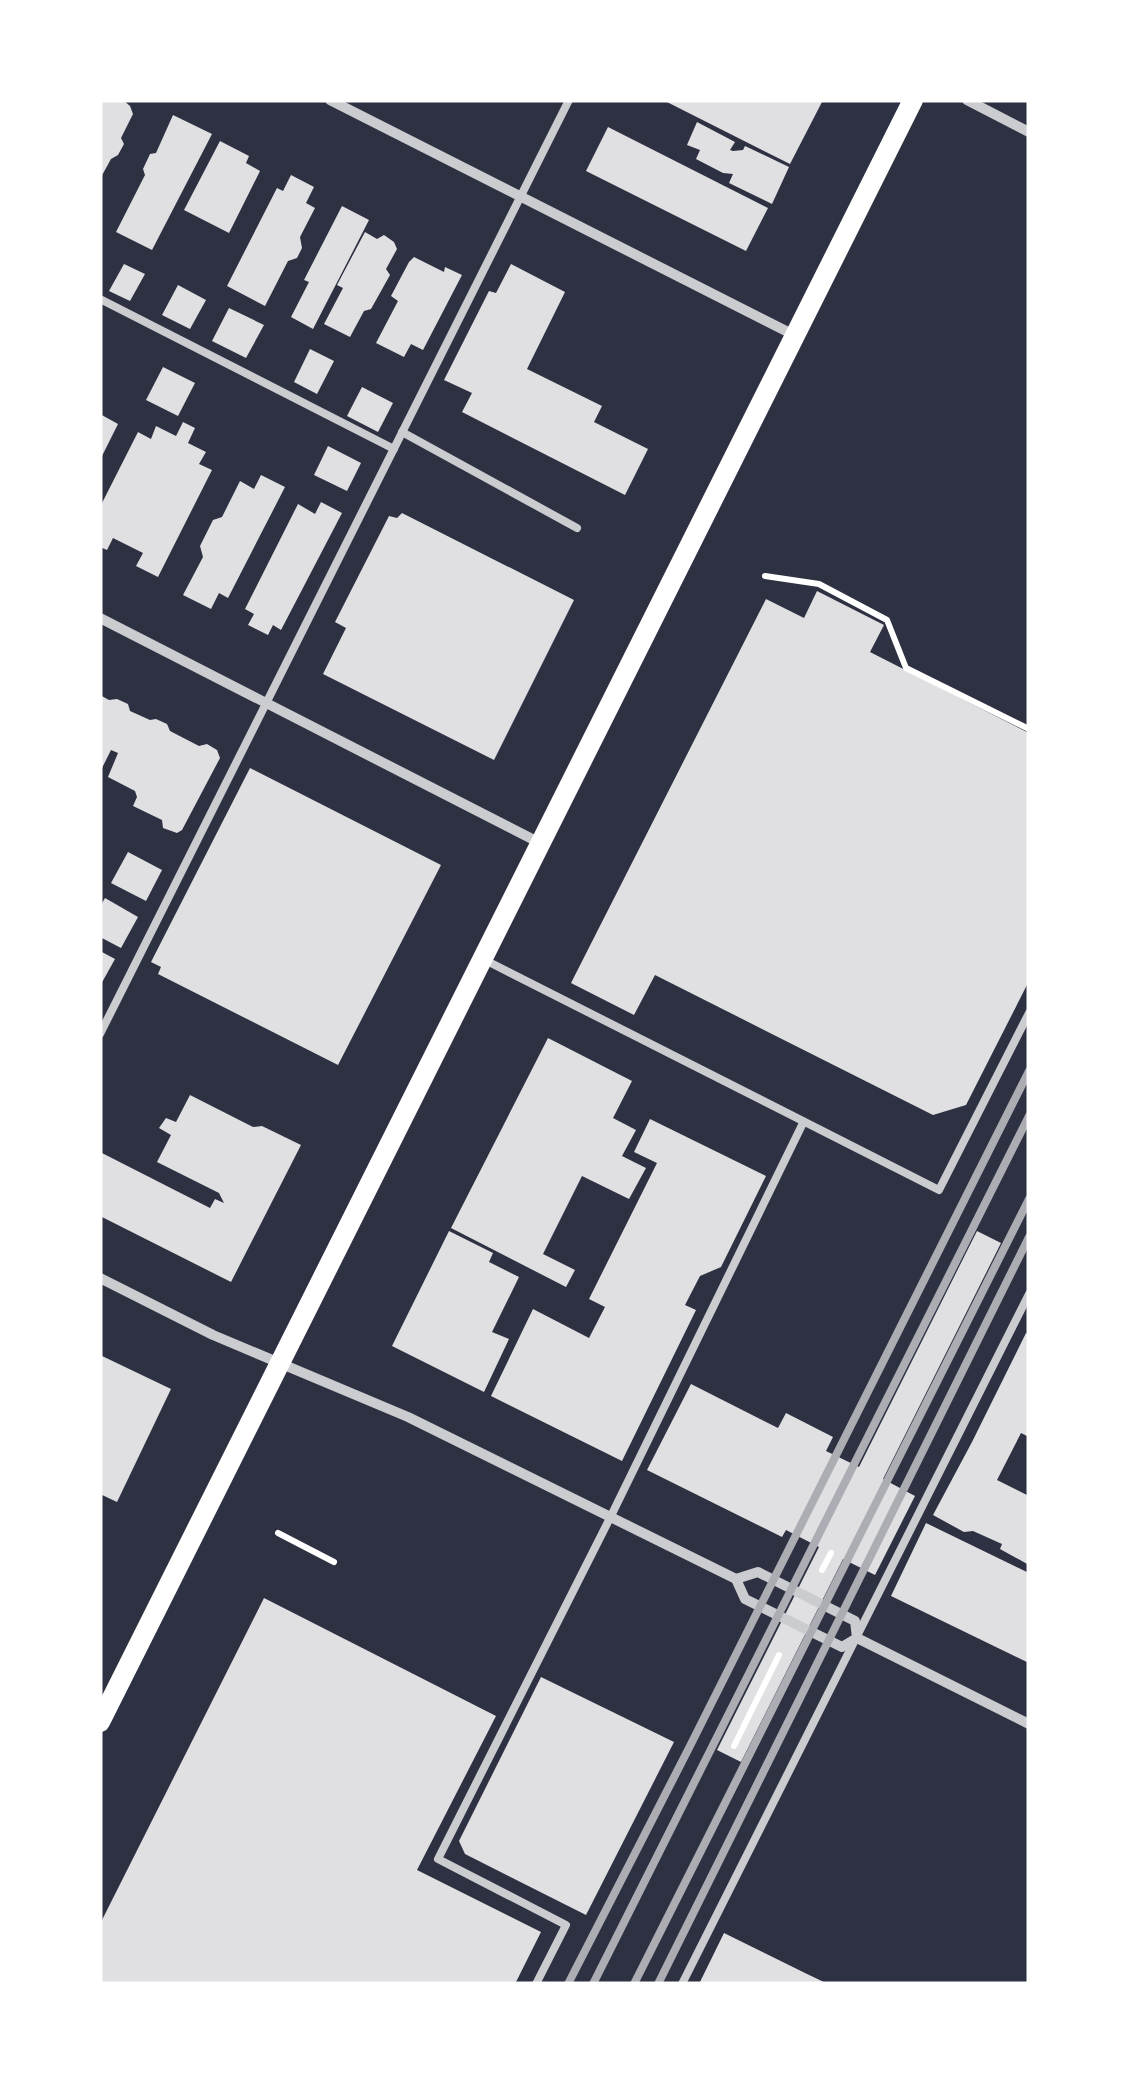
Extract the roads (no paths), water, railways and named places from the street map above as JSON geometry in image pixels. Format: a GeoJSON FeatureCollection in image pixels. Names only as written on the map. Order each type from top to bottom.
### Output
{"type":"FeatureCollection","features":[{"type":"Feature","properties":{"kind":"main road"},"geometry":{"type":"LineString","coordinates":[[100,1722],[914,100]]}},
{"type":"Feature","properties":{"kind":"street"},"geometry":{"type":"LineString","coordinates":[[330,100],[796,336]]}},
{"type":"Feature","properties":{"kind":"street"},"geometry":{"type":"LineString","coordinates":[[967,100],[1029,132]]}},
{"type":"Feature","properties":{"kind":"street"},"geometry":{"type":"LineString","coordinates":[[100,618],[540,843]]}},
{"type":"Feature","properties":{"kind":"street"},"geometry":{"type":"LineString","coordinates":[[100,1278],[213,1335],[408,1417],[611,1516],[736,1579],[745,1599],[842,1647],[857,1638]]}},
{"type":"Feature","properties":{"kind":"street"},"geometry":{"type":"LineString","coordinates":[[736,1579],[758,1572],[856,1621],[857,1638]]}},
{"type":"Feature","properties":{"kind":"street"},"geometry":{"type":"LineString","coordinates":[[857,1638],[1029,1724]]}},
{"type":"Feature","properties":{"kind":"lane"},"geometry":{"type":"LineString","coordinates":[[100,1034],[569,100]]}},
{"type":"Feature","properties":{"kind":"lane"},"geometry":{"type":"LineString","coordinates":[[100,300],[394,449]]}},
{"type":"Feature","properties":{"kind":"lane"},"geometry":{"type":"LineString","coordinates":[[402,432],[577,528]]}},
{"type":"Feature","properties":{"kind":"lane"},"geometry":{"type":"LineString","coordinates":[[482,959],[939,1190],[1029,1012]]}},
{"type":"Feature","properties":{"kind":"lane"},"geometry":{"type":"LineString","coordinates":[[536,1984],[566,1925],[438,1858],[803,1123]]}},
{"type":"Feature","properties":{"kind":"lane"},"geometry":{"type":"LineString","coordinates":[[682,1984],[1029,1294]]}},
{"type":"Feature","properties":{"kind":"railway"},"geometry":{"type":"LineString","coordinates":[[568,1984],[1029,1071]]}},
{"type":"Feature","properties":{"kind":"railway"},"geometry":{"type":"LineString","coordinates":[[593,1984],[1029,1116]]}},
{"type":"Feature","properties":{"kind":"railway"},"geometry":{"type":"LineString","coordinates":[[634,1984],[1029,1199]]}},
{"type":"Feature","properties":{"kind":"railway"},"geometry":{"type":"LineString","coordinates":[[658,1984],[1029,1237]]}}]}
